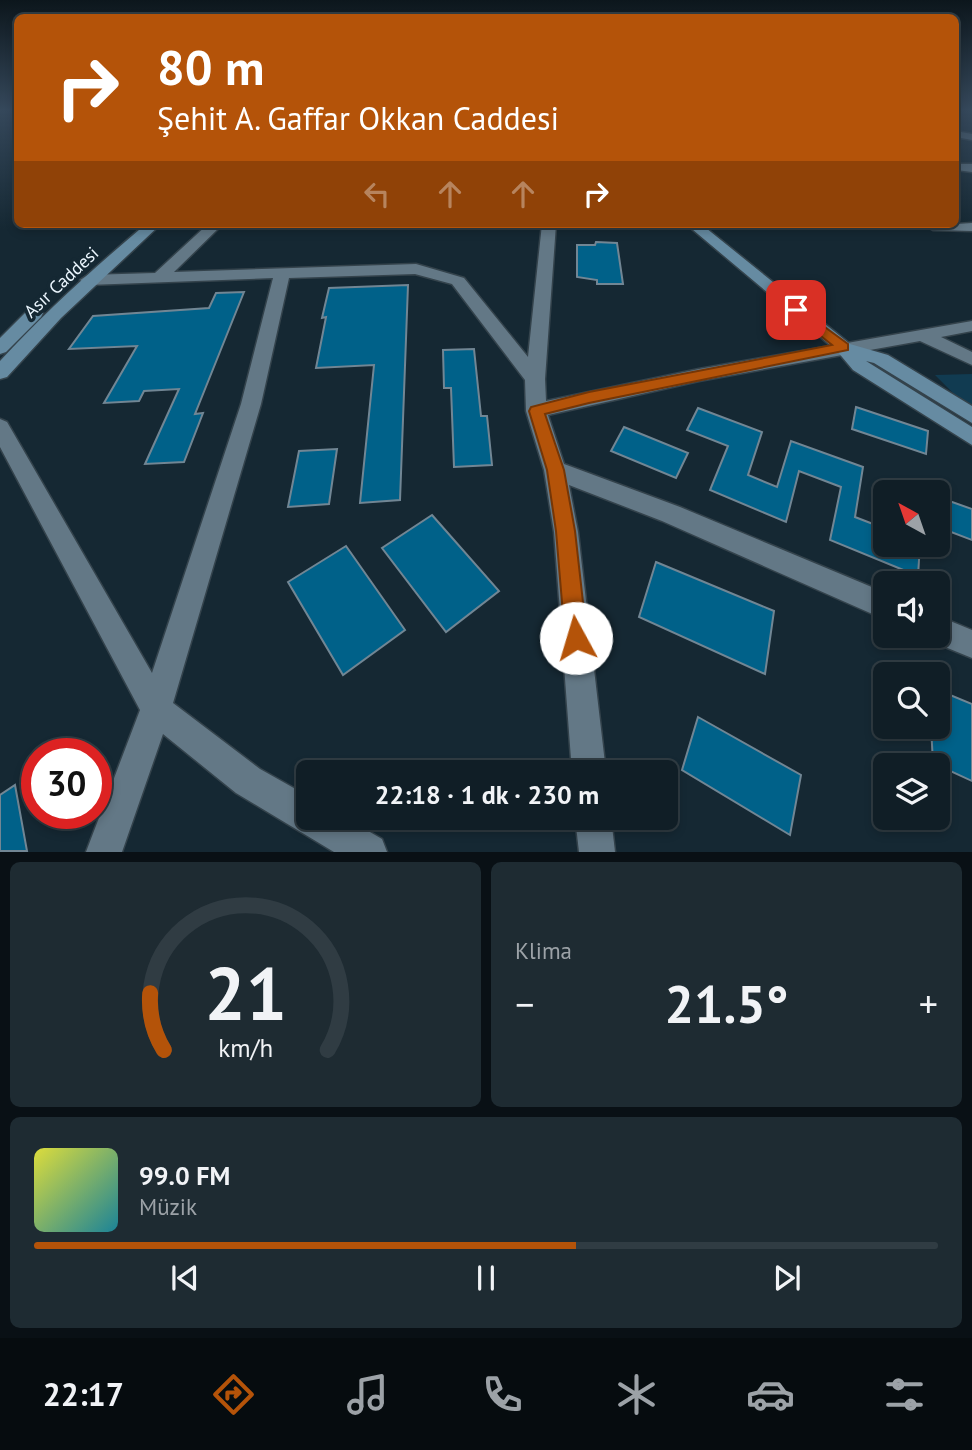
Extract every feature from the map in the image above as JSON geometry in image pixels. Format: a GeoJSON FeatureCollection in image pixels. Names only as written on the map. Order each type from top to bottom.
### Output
{"type":"FeatureCollection","features":[{"type":"Feature","properties":{"kind":"street","name":"Asır Caddesi"},"geometry":{"type":"LineString","coordinates":[[0,348],[65,284],[131,228]]}},
{"type":"Feature","properties":{"kind":"street","name":"Asır Caddesi"},"geometry":{"type":"LineString","coordinates":[[0,373],[37,330],[88,280],[149,228]]}},
{"type":"Feature","properties":{"kind":"street"},"geometry":{"type":"LineString","coordinates":[[159,278],[212,228]]}},
{"type":"Feature","properties":{"kind":"street"},"geometry":{"type":"LineString","coordinates":[[549,228],[535,379],[536,411],[555,470],[566,531],[588,760]]}},
{"type":"Feature","properties":{"kind":"street"},"geometry":{"type":"LineString","coordinates":[[698,228],[843,347],[860,366],[972,437]]}},
{"type":"Feature","properties":{"kind":"street"},"geometry":{"type":"LineString","coordinates":[[88,280],[416,269],[458,281],[468,290],[535,379]]}},
{"type":"Feature","properties":{"kind":"street"},"geometry":{"type":"LineString","coordinates":[[104,852],[156,709],[251,404],[282,275]]}},
{"type":"Feature","properties":{"kind":"street"},"geometry":{"type":"LineString","coordinates":[[536,411],[589,397],[843,347],[972,326]]}},
{"type":"Feature","properties":{"kind":"street"},"geometry":{"type":"LineString","coordinates":[[922,335],[972,359]]}},
{"type":"Feature","properties":{"kind":"street"},"geometry":{"type":"LineString","coordinates":[[843,347],[881,359],[972,415]]}},
{"type":"Feature","properties":{"kind":"street"},"geometry":{"type":"LineString","coordinates":[[0,428],[156,709],[248,780],[296,809]]}},
{"type":"Feature","properties":{"kind":"street"},"geometry":{"type":"LineString","coordinates":[[555,470],[671,514],[873,601]]}},
{"type":"Feature","properties":{"kind":"street"},"geometry":{"type":"LineString","coordinates":[[950,635],[972,644]]}},
{"type":"Feature","properties":{"kind":"street"},"geometry":{"type":"LineString","coordinates":[[331,830],[369,852]]}},
{"type":"Feature","properties":{"kind":"street"},"geometry":{"type":"LineString","coordinates":[[594,830],[597,852]]}},
{"type":"Feature","properties":{"kind":"shaded area"},"geometry":{"type":"Polygon","coordinates":[[[972,374],[972,406],[962,402],[935,375],[972,374]]]}},
{"type":"Feature","properties":{"kind":"building"},"geometry":{"type":"Polygon","coordinates":[[[596,242],[617,243],[623,284],[597,284],[597,280],[577,277],[577,245],[595,245],[596,242]]]}},
{"type":"Feature","properties":{"kind":"building"},"geometry":{"type":"Polygon","coordinates":[[[408,285],[400,500],[360,503],[374,365],[316,368],[326,317],[322,318],[329,288],[408,285]]]}},
{"type":"Feature","properties":{"kind":"building"},"geometry":{"type":"Polygon","coordinates":[[[244,292],[195,414],[203,413],[184,462],[145,464],[179,389],[144,391],[139,401],[104,403],[137,346],[69,349],[93,316],[209,308],[216,293],[244,292]]]}},
{"type":"Feature","properties":{"kind":"building"},"geometry":{"type":"Polygon","coordinates":[[[474,349],[481,416],[487,416],[492,465],[454,467],[451,388],[444,388],[443,350],[474,349]]]}},
{"type":"Feature","properties":{"kind":"building"},"geometry":{"type":"Polygon","coordinates":[[[856,407],[928,431],[926,454],[852,429],[856,407]]]}},
{"type":"Feature","properties":{"kind":"building"},"geometry":{"type":"Polygon","coordinates":[[[698,408],[762,432],[748,475],[777,487],[791,441],[863,467],[855,517],[873,524],[873,557],[919,557],[918,571],[906,571],[830,540],[841,487],[799,471],[786,522],[710,490],[728,446],[687,430],[698,408]]]}},
{"type":"Feature","properties":{"kind":"building"},"geometry":{"type":"Polygon","coordinates":[[[624,427],[688,453],[676,478],[611,451],[624,427]]]}},
{"type":"Feature","properties":{"kind":"building"},"geometry":{"type":"Polygon","coordinates":[[[337,449],[329,504],[288,507],[299,451],[337,449]]]}},
{"type":"Feature","properties":{"kind":"building"},"geometry":{"type":"Polygon","coordinates":[[[950,501],[972,509],[972,540],[950,532],[950,501]]]}},
{"type":"Feature","properties":{"kind":"building"},"geometry":{"type":"Polygon","coordinates":[[[432,515],[499,591],[446,632],[382,548],[432,515]]]}},
{"type":"Feature","properties":{"kind":"building"},"geometry":{"type":"Polygon","coordinates":[[[346,546],[405,630],[343,675],[288,582],[346,546]]]}},
{"type":"Feature","properties":{"kind":"building"},"geometry":{"type":"Polygon","coordinates":[[[656,562],[774,611],[765,674],[639,617],[656,562]]]}},
{"type":"Feature","properties":{"kind":"building"},"geometry":{"type":"Polygon","coordinates":[[[950,695],[972,704],[972,781],[950,771],[950,753],[932,753],[932,739],[950,739],[950,695]]]}},
{"type":"Feature","properties":{"kind":"building"},"geometry":{"type":"Polygon","coordinates":[[[698,717],[801,775],[790,835],[682,770],[698,717]]]}},
{"type":"Feature","properties":{"kind":"building"},"geometry":{"type":"Polygon","coordinates":[[[15,785],[27,851],[0,851],[0,795],[15,785]]]}},
{"type":"Feature","properties":{"kind":"route"},"geometry":{"type":"LineString","coordinates":[[576,638],[566,531],[555,470],[536,411],[589,397],[843,347],[796,310]]}}]}
